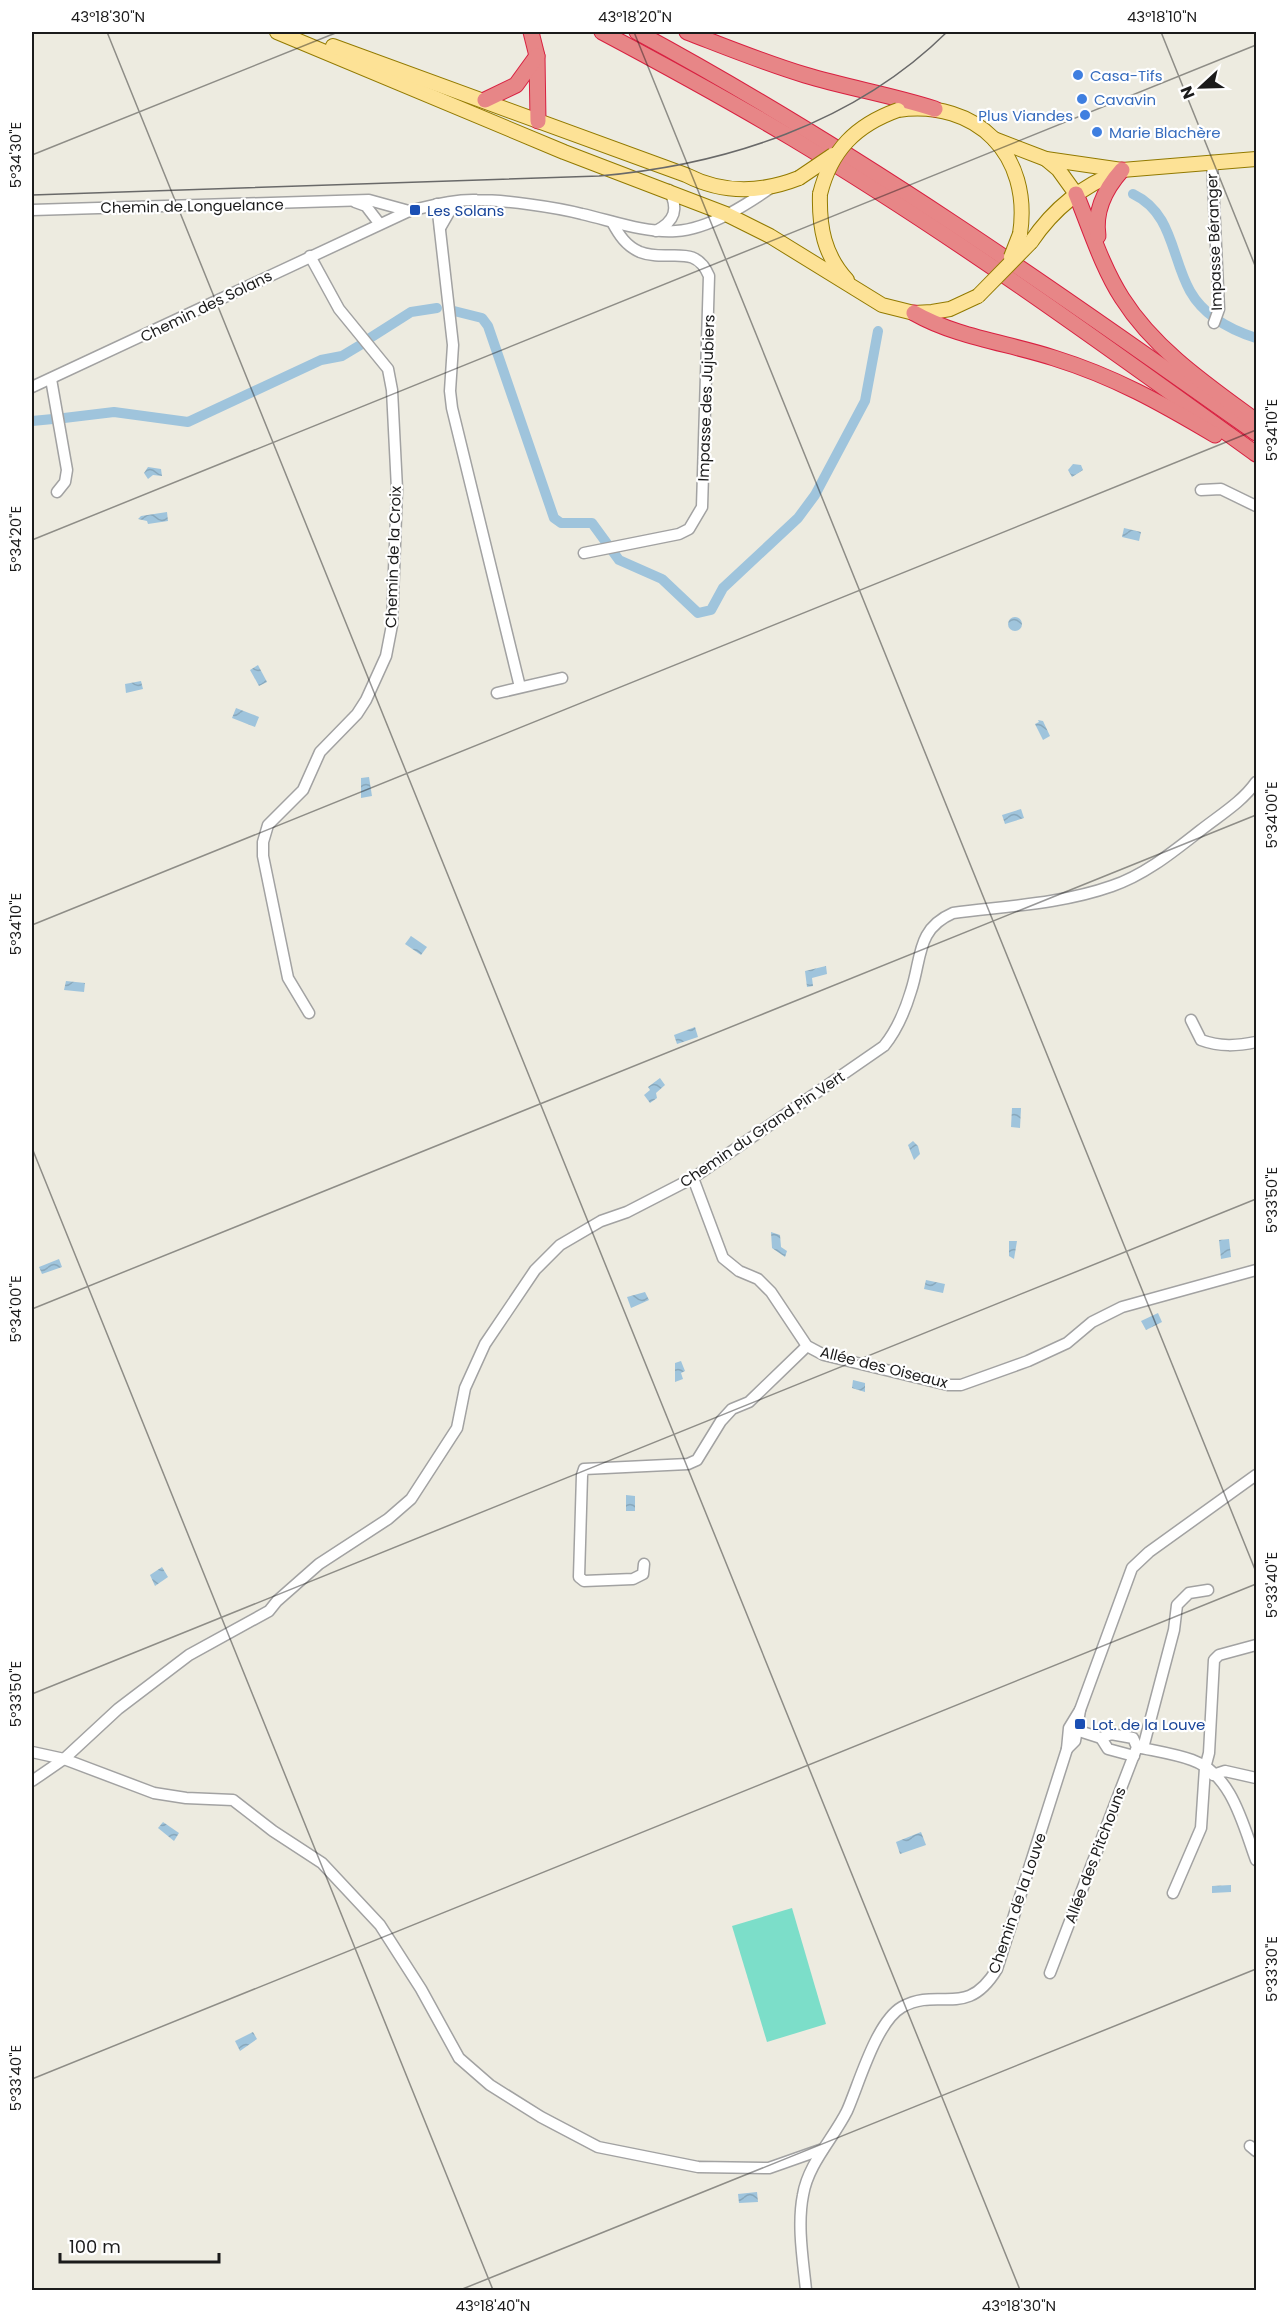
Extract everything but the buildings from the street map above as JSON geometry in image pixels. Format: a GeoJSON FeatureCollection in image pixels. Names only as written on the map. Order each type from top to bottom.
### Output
{"type":"FeatureCollection","features":[{"type":"Feature","properties":{"kind":"highway"},"geometry":{"type":"LineString","coordinates":[[531,32],[537,56],[538,121]]}},
{"type":"Feature","properties":{"kind":"highway"},"geometry":{"type":"LineString","coordinates":[[602,32],[762,120],[905,209],[1136,367],[1257,454]]}},
{"type":"Feature","properties":{"kind":"highway"},"geometry":{"type":"LineString","coordinates":[[637,32],[812,130],[935,210],[1257,433]]}},
{"type":"Feature","properties":{"kind":"highway"},"geometry":{"type":"LineString","coordinates":[[687,32],[803,75],[893,95],[935,109]]}},
{"type":"Feature","properties":{"kind":"highway"},"geometry":{"type":"LineString","coordinates":[[485,100],[516,85],[537,56]]}},
{"type":"Feature","properties":{"kind":"highway"},"geometry":{"type":"LineString","coordinates":[[1101,254],[1096,225],[1098,208],[1112,182],[1122,170]]}},
{"type":"Feature","properties":{"kind":"highway"},"geometry":{"type":"LineString","coordinates":[[1076,194],[1121,297],[1150,336],[1193,374],[1257,421]]}},
{"type":"Feature","properties":{"kind":"highway"},"geometry":{"type":"LineString","coordinates":[[914,313],[940,326],[1055,358],[1130,386],[1257,460]]}},
{"type":"Feature","properties":{"kind":"main road"},"geometry":{"type":"LineString","coordinates":[[277,32],[726,214],[770,236],[882,305],[914,313],[950,309],[978,296],[1008,265],[1025,238],[1052,214],[1076,194],[1122,170]]}},
{"type":"Feature","properties":{"kind":"main road"},"geometry":{"type":"LineString","coordinates":[[292,32],[485,100],[686,175],[704,184],[731,189],[751,190],[772,187],[799,178],[835,154],[860,128],[876,118],[898,110],[935,109],[957,114],[977,124],[994,139],[1011,161],[1020,186],[1025,238]]}},
{"type":"Feature","properties":{"kind":"main road"},"geometry":{"type":"LineString","coordinates":[[538,121],[543,133],[598,161]]}},
{"type":"Feature","properties":{"kind":"main road"},"geometry":{"type":"LineString","coordinates":[[994,139],[1046,159],[1122,170],[1257,159]]}},
{"type":"Feature","properties":{"kind":"main road"},"geometry":{"type":"LineString","coordinates":[[835,154],[825,174],[820,194],[819,220],[825,246],[837,269],[854,288]]}},
{"type":"Feature","properties":{"kind":"main road"},"geometry":{"type":"LineString","coordinates":[[1046,159],[1058,169],[1076,194]]}},
{"type":"Feature","properties":{"kind":"street","name":"Impasse Béranger"},"geometry":{"type":"LineString","coordinates":[[1212,161],[1216,319]]}},
{"type":"Feature","properties":{"kind":"street"},"geometry":{"type":"LineString","coordinates":[[656,231],[668,224],[674,214],[674,199],[661,186]]}},
{"type":"Feature","properties":{"kind":"street","name":"Chemin des Solans"},"geometry":{"type":"LineString","coordinates":[[32,387],[379,223],[409,211],[437,204],[476,200],[580,213],[656,231],[678,231],[700,226],[726,214],[772,187]]}},
{"type":"Feature","properties":{"kind":"street","name":"Chemin de Longuelance"},"geometry":{"type":"LineString","coordinates":[[32,210],[380,201],[409,211]]}},
{"type":"Feature","properties":{"kind":"street"},"geometry":{"type":"LineString","coordinates":[[352,202],[366,206],[379,223]]}},
{"type":"Feature","properties":{"kind":"street"},"geometry":{"type":"LineString","coordinates":[[440,228],[455,202]]}},
{"type":"Feature","properties":{"kind":"street"},"geometry":{"type":"LineString","coordinates":[[437,204],[453,345],[450,391],[452,408],[520,687]]}},
{"type":"Feature","properties":{"kind":"street","name":"Impasse des Jujubiers"},"geometry":{"type":"LineString","coordinates":[[584,554],[678,534],[689,529],[702,507],[709,276],[701,262],[693,256],[641,252],[622,240],[612,222]]}},
{"type":"Feature","properties":{"kind":"street","name":"Chemin de la Croix"},"geometry":{"type":"LineString","coordinates":[[309,1013],[288,978],[262,842],[268,825],[303,790],[320,752],[357,714],[386,656],[392,625],[397,489],[392,390],[388,369],[339,309],[310,256]]}},
{"type":"Feature","properties":{"kind":"street"},"geometry":{"type":"LineString","coordinates":[[51,379],[67,470],[65,482],[57,492]]}},
{"type":"Feature","properties":{"kind":"street"},"geometry":{"type":"LineString","coordinates":[[1201,489],[1221,489],[1257,506]]}},
{"type":"Feature","properties":{"kind":"street"},"geometry":{"type":"LineString","coordinates":[[497,693],[562,678]]}},
{"type":"Feature","properties":{"kind":"street","name":"Chemin du Grand Pin Vert"},"geometry":{"type":"LineString","coordinates":[[32,1781],[64,1759],[118,1709],[189,1655],[269,1611],[277,1601],[319,1564],[388,1519],[411,1499],[457,1428],[465,1388],[485,1344],[535,1270],[560,1245],[602,1221],[627,1212],[693,1178],[884,1046],[894,1033],[911,990],[923,939],[938,920],[953,913],[1073,898],[1113,886],[1148,869],[1247,794],[1257,782]]}},
{"type":"Feature","properties":{"kind":"street"},"geometry":{"type":"LineString","coordinates":[[1191,1020],[1201,1040],[1213,1045],[1233,1046],[1257,1042]]}},
{"type":"Feature","properties":{"kind":"street","name":"Allée des Oiseaux"},"geometry":{"type":"LineString","coordinates":[[693,1178],[723,1258],[739,1271],[758,1279],[771,1293],[807,1346],[824,1355],[948,1385],[961,1385],[1038,1357],[1067,1343],[1092,1322],[1122,1307],[1257,1270]]}},
{"type":"Feature","properties":{"kind":"street"},"geometry":{"type":"LineString","coordinates":[[644,1564],[643,1574],[633,1579],[584,1581],[579,1577],[584,1469],[688,1464],[697,1460],[721,1421],[732,1409],[748,1402],[807,1346]]}},
{"type":"Feature","properties":{"kind":"street","name":"Chemin de la Louve"},"geometry":{"type":"LineString","coordinates":[[806,2290],[801,2213],[803,2193],[823,2149],[846,2113],[880,2034],[893,2013],[904,2006],[930,2001],[962,1999],[978,1992],[987,1984],[997,1969],[1080,1710],[1132,1568],[1149,1552],[1257,1475]]}},
{"type":"Feature","properties":{"kind":"street","name":"Allée des Pitchouns"},"geometry":{"type":"LineString","coordinates":[[1050,1973],[1137,1747],[1174,1630],[1178,1605],[1189,1593],[1208,1590]]}},
{"type":"Feature","properties":{"kind":"street"},"geometry":{"type":"LineString","coordinates":[[1173,1893],[1201,1828],[1209,1771],[1214,1660],[1219,1655],[1257,1645]]}},
{"type":"Feature","properties":{"kind":"street"},"geometry":{"type":"LineString","coordinates":[[1074,1730],[1101,1738],[1111,1734],[1137,1747],[1194,1761],[1209,1771],[1223,1783],[1236,1806],[1257,1860]]}},
{"type":"Feature","properties":{"kind":"street"},"geometry":{"type":"LineString","coordinates":[[1101,1738],[1108,1749],[1137,1747]]}},
{"type":"Feature","properties":{"kind":"street"},"geometry":{"type":"LineString","coordinates":[[32,1752],[64,1759],[154,1793],[186,1798],[234,1800],[273,1831],[322,1863],[380,1925],[421,1989],[459,2058],[490,2085],[541,2117],[598,2147],[698,2167],[769,2168],[823,2149]]}},
{"type":"Feature","properties":{"kind":"street"},"geometry":{"type":"LineString","coordinates":[[1209,1771],[1225,1771],[1257,1778]]}},
{"type":"Feature","properties":{"kind":"shaded area"},"geometry":{"type":"Polygon","coordinates":[[[792,1908],[826,2024],[767,2042],[732,1926],[792,1908]]]}},
{"type":"Feature","properties":{"kind":"water"},"geometry":{"type":"Polygon","coordinates":[[[1073,464],[1081,465],[1083,470],[1072,477],[1068,470],[1073,464]]]}},
{"type":"Feature","properties":{"kind":"water"},"geometry":{"type":"Polygon","coordinates":[[[148,467],[161,469],[162,476],[153,475],[148,479],[144,473],[148,467]]]}},
{"type":"Feature","properties":{"kind":"water"},"geometry":{"type":"Polygon","coordinates":[[[167,512],[168,521],[148,524],[147,521],[138,519],[141,516],[167,512]]]}},
{"type":"Feature","properties":{"kind":"water"},"geometry":{"type":"Polygon","coordinates":[[[1124,528],[1141,532],[1139,541],[1122,537],[1124,528]]]}},
{"type":"Feature","properties":{"kind":"water"},"geometry":{"type":"Polygon","coordinates":[[[1015,617],[1020,619],[1022,624],[1020,629],[1015,631],[1010,629],[1008,624],[1010,619],[1015,617]]]}},
{"type":"Feature","properties":{"kind":"water"},"geometry":{"type":"Polygon","coordinates":[[[258,665],[267,682],[259,686],[250,670],[258,665]]]}},
{"type":"Feature","properties":{"kind":"water"},"geometry":{"type":"Polygon","coordinates":[[[141,681],[143,689],[126,693],[125,684],[141,681]]]}},
{"type":"Feature","properties":{"kind":"water"},"geometry":{"type":"Polygon","coordinates":[[[236,708],[259,717],[255,727],[232,718],[236,708]]]}},
{"type":"Feature","properties":{"kind":"water"},"geometry":{"type":"Polygon","coordinates":[[[1038,720],[1043,721],[1050,736],[1043,740],[1035,724],[1039,722],[1038,720]]]}},
{"type":"Feature","properties":{"kind":"water"},"geometry":{"type":"Polygon","coordinates":[[[369,777],[372,796],[361,798],[361,778],[369,777]]]}},
{"type":"Feature","properties":{"kind":"water"},"geometry":{"type":"Polygon","coordinates":[[[1021,809],[1024,818],[1005,824],[1002,815],[1021,809]]]}},
{"type":"Feature","properties":{"kind":"water"},"geometry":{"type":"Polygon","coordinates":[[[411,936],[427,947],[421,955],[405,944],[411,936]]]}},
{"type":"Feature","properties":{"kind":"water"},"geometry":{"type":"Polygon","coordinates":[[[826,966],[827,974],[812,978],[813,986],[807,987],[805,971],[826,966]]]}},
{"type":"Feature","properties":{"kind":"water"},"geometry":{"type":"Polygon","coordinates":[[[66,981],[85,983],[84,992],[64,990],[66,981]]]}},
{"type":"Feature","properties":{"kind":"water"},"geometry":{"type":"Polygon","coordinates":[[[695,1027],[698,1037],[677,1044],[674,1035],[695,1027]]]}},
{"type":"Feature","properties":{"kind":"water"},"geometry":{"type":"Polygon","coordinates":[[[660,1078],[665,1085],[656,1093],[657,1098],[650,1103],[644,1095],[650,1090],[648,1087],[660,1078]]]}},
{"type":"Feature","properties":{"kind":"water"},"geometry":{"type":"Polygon","coordinates":[[[1012,1108],[1021,1108],[1020,1128],[1011,1127],[1012,1108]]]}},
{"type":"Feature","properties":{"kind":"water"},"geometry":{"type":"Polygon","coordinates":[[[913,1141],[918,1146],[920,1154],[914,1160],[908,1145],[913,1141]]]}},
{"type":"Feature","properties":{"kind":"water"},"geometry":{"type":"Polygon","coordinates":[[[771,1232],[780,1235],[781,1247],[787,1251],[785,1257],[772,1248],[771,1232]]]}},
{"type":"Feature","properties":{"kind":"water"},"geometry":{"type":"Polygon","coordinates":[[[1229,1239],[1231,1257],[1221,1259],[1219,1240],[1229,1239]]]}},
{"type":"Feature","properties":{"kind":"water"},"geometry":{"type":"Polygon","coordinates":[[[1009,1241],[1017,1241],[1014,1259],[1009,1256],[1009,1241]]]}},
{"type":"Feature","properties":{"kind":"water"},"geometry":{"type":"Polygon","coordinates":[[[59,1259],[62,1267],[42,1274],[39,1267],[59,1259]]]}},
{"type":"Feature","properties":{"kind":"water"},"geometry":{"type":"Polygon","coordinates":[[[926,1280],[945,1284],[943,1293],[924,1289],[926,1280]]]}},
{"type":"Feature","properties":{"kind":"water"},"geometry":{"type":"Polygon","coordinates":[[[645,1292],[649,1300],[631,1308],[627,1297],[645,1292]]]}},
{"type":"Feature","properties":{"kind":"water"},"geometry":{"type":"Polygon","coordinates":[[[1158,1313],[1162,1322],[1146,1330],[1141,1321],[1158,1313]]]}},
{"type":"Feature","properties":{"kind":"water"},"geometry":{"type":"Polygon","coordinates":[[[681,1361],[685,1371],[681,1373],[683,1379],[675,1382],[675,1363],[681,1361]]]}},
{"type":"Feature","properties":{"kind":"water"},"geometry":{"type":"Polygon","coordinates":[[[853,1380],[865,1383],[865,1392],[852,1388],[853,1380]]]}},
{"type":"Feature","properties":{"kind":"water"},"geometry":{"type":"Polygon","coordinates":[[[626,1495],[635,1496],[635,1511],[626,1511],[626,1495]]]}},
{"type":"Feature","properties":{"kind":"water"},"geometry":{"type":"Polygon","coordinates":[[[162,1567],[168,1577],[155,1586],[150,1575],[162,1567]]]}},
{"type":"Feature","properties":{"kind":"water"},"geometry":{"type":"Polygon","coordinates":[[[163,1822],[179,1833],[174,1841],[158,1828],[163,1822]]]}},
{"type":"Feature","properties":{"kind":"water"},"geometry":{"type":"Polygon","coordinates":[[[921,1832],[926,1845],[900,1854],[896,1842],[921,1832]]]}},
{"type":"Feature","properties":{"kind":"water"},"geometry":{"type":"Polygon","coordinates":[[[1231,1885],[1231,1892],[1212,1893],[1212,1886],[1231,1885]]]}},
{"type":"Feature","properties":{"kind":"water"},"geometry":{"type":"Polygon","coordinates":[[[253,2032],[257,2039],[240,2051],[235,2041],[253,2032]]]}},
{"type":"Feature","properties":{"kind":"water"},"geometry":{"type":"Polygon","coordinates":[[[757,2192],[758,2202],[739,2203],[738,2194],[757,2192]]]}},
{"type":"Feature","properties":{"kind":"waterway"},"geometry":{"type":"LineString","coordinates":[[1133,194],[1146,202],[1164,224],[1184,278],[1196,300],[1219,321],[1256,338]]}},
{"type":"Feature","properties":{"kind":"waterway"},"geometry":{"type":"LineString","coordinates":[[370,338],[411,312],[437,308]]}},
{"type":"Feature","properties":{"kind":"waterway"},"geometry":{"type":"LineString","coordinates":[[454,311],[482,318],[488,326],[554,518],[561,523],[592,523],[619,560],[662,579],[698,613],[711,610],[723,588],[798,518],[815,495],[865,401],[878,331]]}},
{"type":"Feature","properties":{"kind":"waterway"},"geometry":{"type":"LineString","coordinates":[[64,418],[114,412],[188,422],[321,360],[342,356],[362,344]]}},
{"type":"Feature","properties":{"kind":"waterway"},"geometry":{"type":"LineString","coordinates":[[32,421],[53,419]]}},
{"type":"Feature","properties":{"kind":"tram line"},"geometry":{"type":"LineString","coordinates":[[32,195],[599,176],[694,162],[741,150],[830,115],[872,91],[911,64],[947,32]]}},
{"type":"Feature","properties":{"kind":"place","name":"Casa-Tifs"},"geometry":{"type":"Point","coordinates":[1078,75]}},
{"type":"Feature","properties":{"kind":"place","name":"Cavavin"},"geometry":{"type":"Point","coordinates":[1082,99]}},
{"type":"Feature","properties":{"kind":"place","name":"Plus Viandes"},"geometry":{"type":"Point","coordinates":[1085,115]}},
{"type":"Feature","properties":{"kind":"place","name":"Marie Blachère"},"geometry":{"type":"Point","coordinates":[1097,132]}},
{"type":"Feature","properties":{"kind":"place","name":"Les Solans"},"geometry":{"type":"Point","coordinates":[415,210]}},
{"type":"Feature","properties":{"kind":"place","name":"Lot. de la Louve"},"geometry":{"type":"Point","coordinates":[1080,1724]}}]}
